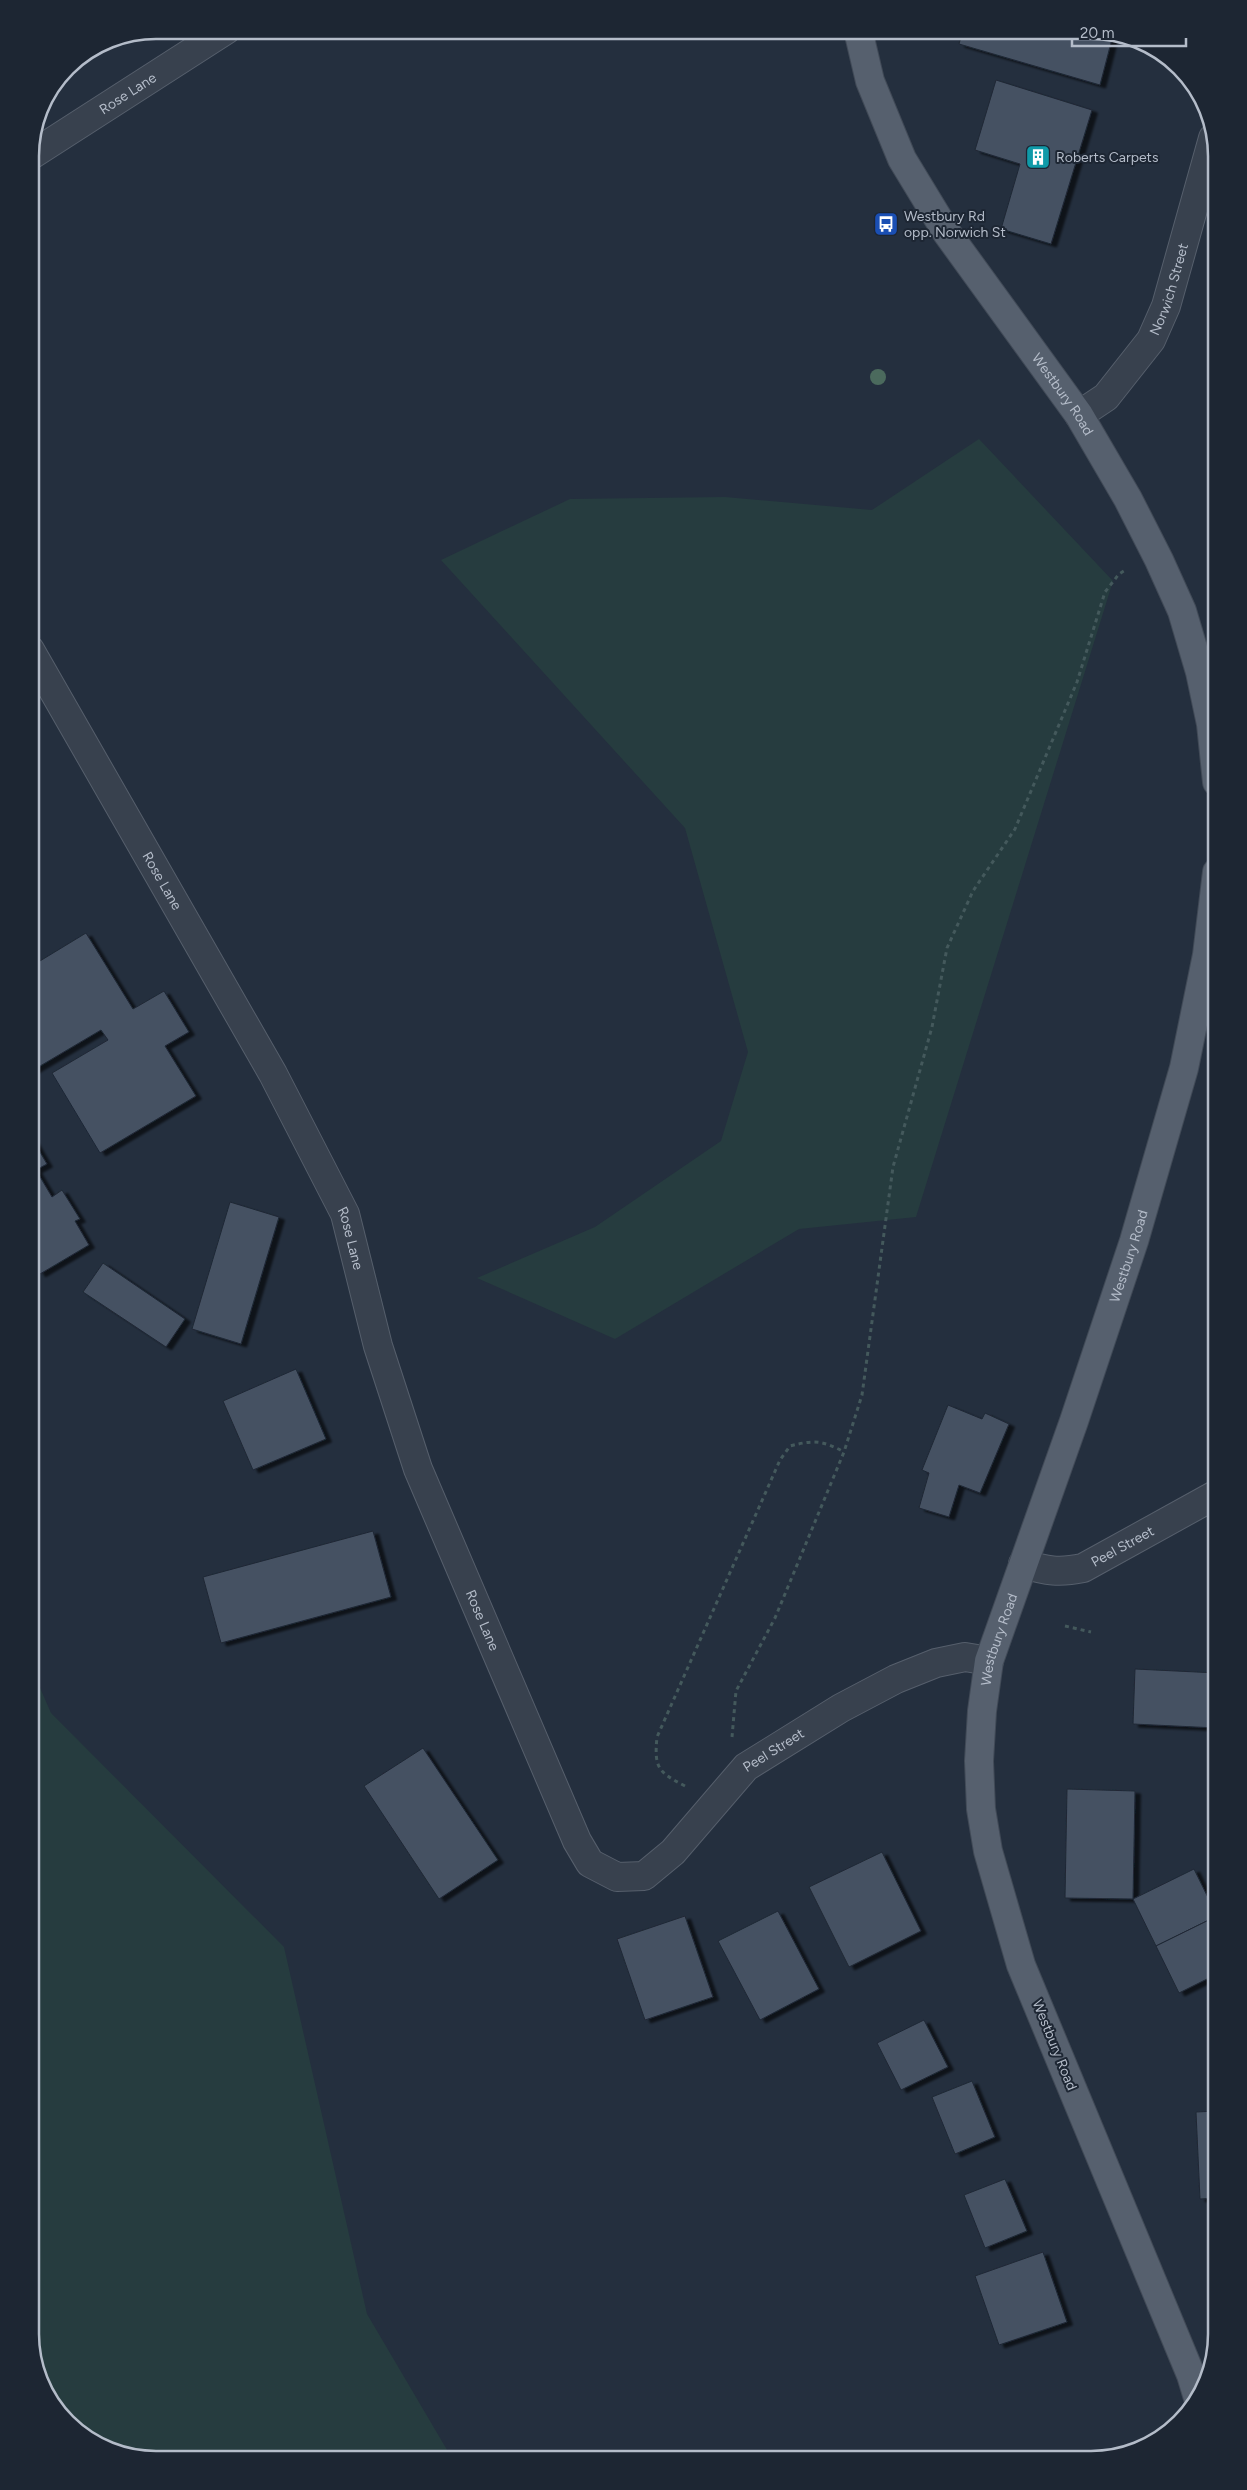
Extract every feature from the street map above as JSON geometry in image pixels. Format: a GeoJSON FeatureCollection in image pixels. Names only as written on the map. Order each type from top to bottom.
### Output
{"type":"FeatureCollection","features":[{"type":"Feature","properties":{"kind":"main road","name":"Westbury Road"},"geometry":{"type":"LineString","coordinates":[[860,39],[870,81],[902,159],[946,233],[1079,415],[1128,498],[1182,611],[1200,672],[1208,710]]}},
{"type":"Feature","properties":{"kind":"main road","name":"Westbury Road"},"geometry":{"type":"LineString","coordinates":[[1195,2388],[1021,1965],[1003,1909],[988,1851],[981,1809],[979,1760],[982,1716],[990,1661],[1084,1392],[1162,1148],[1184,1068],[1208,948]]}},
{"type":"Feature","properties":{"kind":"street","name":"Rose Lane"},"geometry":{"type":"LineString","coordinates":[[39,150],[212,39]]}},
{"type":"Feature","properties":{"kind":"street","name":"Norwich Street"},"geometry":{"type":"LineString","coordinates":[[1079,415],[1106,397],[1151,340],[1166,306],[1208,159]]}},
{"type":"Feature","properties":{"kind":"street","name":"Rose Lane"},"geometry":{"type":"LineString","coordinates":[[39,666],[273,1074],[345,1214],[378,1346],[418,1469],[577,1841],[590,1863]]}},
{"type":"Feature","properties":{"kind":"street","name":"Peel Street"},"geometry":{"type":"LineString","coordinates":[[1023,1564],[1048,1571],[1064,1572],[1083,1568],[1208,1499]]}},
{"type":"Feature","properties":{"kind":"street","name":"Peel Street"},"geometry":{"type":"LineString","coordinates":[[590,1863],[617,1877],[644,1876],[673,1852],[746,1766],[841,1708],[896,1679],[936,1663],[965,1657],[990,1661]]}},
{"type":"Feature","properties":{"kind":"path"},"geometry":{"type":"LineString","coordinates":[[746,1766],[730,1735],[736,1691],[775,1618],[844,1452],[862,1395],[893,1167],[932,1026],[947,948],[973,891],[1015,829],[1077,682],[1105,592],[1119,574],[1155,552]]}},
{"type":"Feature","properties":{"kind":"path"},"geometry":{"type":"LineString","coordinates":[[715,1801],[665,1776],[655,1758],[658,1737],[780,1460],[790,1446],[810,1441],[828,1443],[844,1452]]}},
{"type":"Feature","properties":{"kind":"path"},"geometry":{"type":"LineString","coordinates":[[1065,1626],[1091,1632]]}},
{"type":"Feature","properties":{"kind":"green space"},"geometry":{"type":"Polygon","coordinates":[[[979,439],[1113,581],[916,1217],[799,1229],[615,1339],[477,1278],[595,1227],[721,1141],[748,1052],[685,828],[441,560],[570,499],[725,497],[872,510],[979,439]]]}},
{"type":"Feature","properties":{"kind":"green space"},"geometry":{"type":"Polygon","coordinates":[[[39,1686],[51,1713],[284,1947],[367,2314],[448,2451],[148,2451],[133,2449],[118,2445],[91,2432],[68,2411],[54,2393],[43,2365],[39,2342],[39,1686]]]}},
{"type":"Feature","properties":{"kind":"building"},"geometry":{"type":"Polygon","coordinates":[[[960,39],[1099,39],[1112,41],[1100,85],[959,44],[960,39]]]}},
{"type":"Feature","properties":{"kind":"building","name":"Roberts Carpets"},"geometry":{"type":"Polygon","coordinates":[[[996,80],[1092,110],[1051,244],[1001,229],[1020,164],[975,150],[996,80]]]}},
{"type":"Feature","properties":{"kind":"building"},"geometry":{"type":"Polygon","coordinates":[[[86,933],[133,1009],[164,991],[189,1032],[165,1046],[196,1096],[100,1153],[52,1073],[108,1040],[101,1030],[39,1067],[39,962],[86,933]]]}},
{"type":"Feature","properties":{"kind":"building"},"geometry":{"type":"Polygon","coordinates":[[[39,1150],[47,1164],[39,1168],[39,1150]]]}},
{"type":"Feature","properties":{"kind":"building"},"geometry":{"type":"Polygon","coordinates":[[[39,1175],[52,1197],[62,1190],[80,1219],[75,1221],[89,1245],[40,1274],[39,1175]]]}},
{"type":"Feature","properties":{"kind":"building"},"geometry":{"type":"Polygon","coordinates":[[[230,1202],[279,1217],[241,1344],[192,1329],[230,1202]]]}},
{"type":"Feature","properties":{"kind":"building"},"geometry":{"type":"Polygon","coordinates":[[[103,1263],[185,1319],[166,1347],[83,1292],[103,1263]]]}},
{"type":"Feature","properties":{"kind":"building"},"geometry":{"type":"Polygon","coordinates":[[[296,1369],[326,1439],[253,1470],[223,1401],[296,1369]]]}},
{"type":"Feature","properties":{"kind":"building"},"geometry":{"type":"Polygon","coordinates":[[[948,1405],[982,1419],[985,1413],[1009,1424],[980,1493],[959,1485],[949,1517],[919,1508],[929,1473],[922,1470],[948,1405]]]}},
{"type":"Feature","properties":{"kind":"building"},"geometry":{"type":"Polygon","coordinates":[[[373,1531],[391,1597],[221,1643],[203,1577],[373,1531]]]}},
{"type":"Feature","properties":{"kind":"building"},"geometry":{"type":"Polygon","coordinates":[[[1135,1669],[1208,1673],[1208,1728],[1133,1724],[1135,1669]]]}},
{"type":"Feature","properties":{"kind":"building"},"geometry":{"type":"Polygon","coordinates":[[[423,1748],[498,1860],[439,1899],[364,1786],[423,1748]]]}},
{"type":"Feature","properties":{"kind":"building"},"geometry":{"type":"Polygon","coordinates":[[[1067,1789],[1135,1791],[1133,1899],[1065,1898],[1067,1789]]]}},
{"type":"Feature","properties":{"kind":"building"},"geometry":{"type":"Polygon","coordinates":[[[882,1852],[921,1931],[849,1967],[809,1887],[882,1852]]]}},
{"type":"Feature","properties":{"kind":"building"},"geometry":{"type":"Polygon","coordinates":[[[1194,1869],[1208,1898],[1208,1920],[1156,1946],[1133,1899],[1194,1869]]]}},
{"type":"Feature","properties":{"kind":"building"},"geometry":{"type":"Polygon","coordinates":[[[778,1911],[819,1989],[760,2020],[718,1941],[778,1911]]]}},
{"type":"Feature","properties":{"kind":"building"},"geometry":{"type":"Polygon","coordinates":[[[685,1916],[713,1997],[645,2020],[617,1939],[685,1916]]]}},
{"type":"Feature","properties":{"kind":"building"},"geometry":{"type":"Polygon","coordinates":[[[1208,1920],[1208,1978],[1179,1993],[1156,1946],[1208,1920]]]}},
{"type":"Feature","properties":{"kind":"building"},"geometry":{"type":"Polygon","coordinates":[[[924,2020],[948,2067],[901,2090],[877,2043],[924,2020]]]}},
{"type":"Feature","properties":{"kind":"building"},"geometry":{"type":"Polygon","coordinates":[[[972,2081],[995,2137],[955,2154],[932,2097],[972,2081]]]}},
{"type":"Feature","properties":{"kind":"building"},"geometry":{"type":"Polygon","coordinates":[[[1208,2111],[1208,2199],[1200,2199],[1196,2112],[1208,2111]]]}},
{"type":"Feature","properties":{"kind":"building"},"geometry":{"type":"Polygon","coordinates":[[[1005,2179],[1027,2231],[985,2248],[964,2195],[1005,2179]]]}},
{"type":"Feature","properties":{"kind":"building"},"geometry":{"type":"Polygon","coordinates":[[[1043,2252],[1067,2322],[999,2345],[975,2276],[1043,2252]]]}},
{"type":"Feature","properties":{"kind":"place","name":"Roberts Carpets"},"geometry":{"type":"Point","coordinates":[1038,157]}},
{"type":"Feature","properties":{"kind":"place","name":"Westbury Rd opp. Norwich St"},"geometry":{"type":"Point","coordinates":[886,224]}}]}
